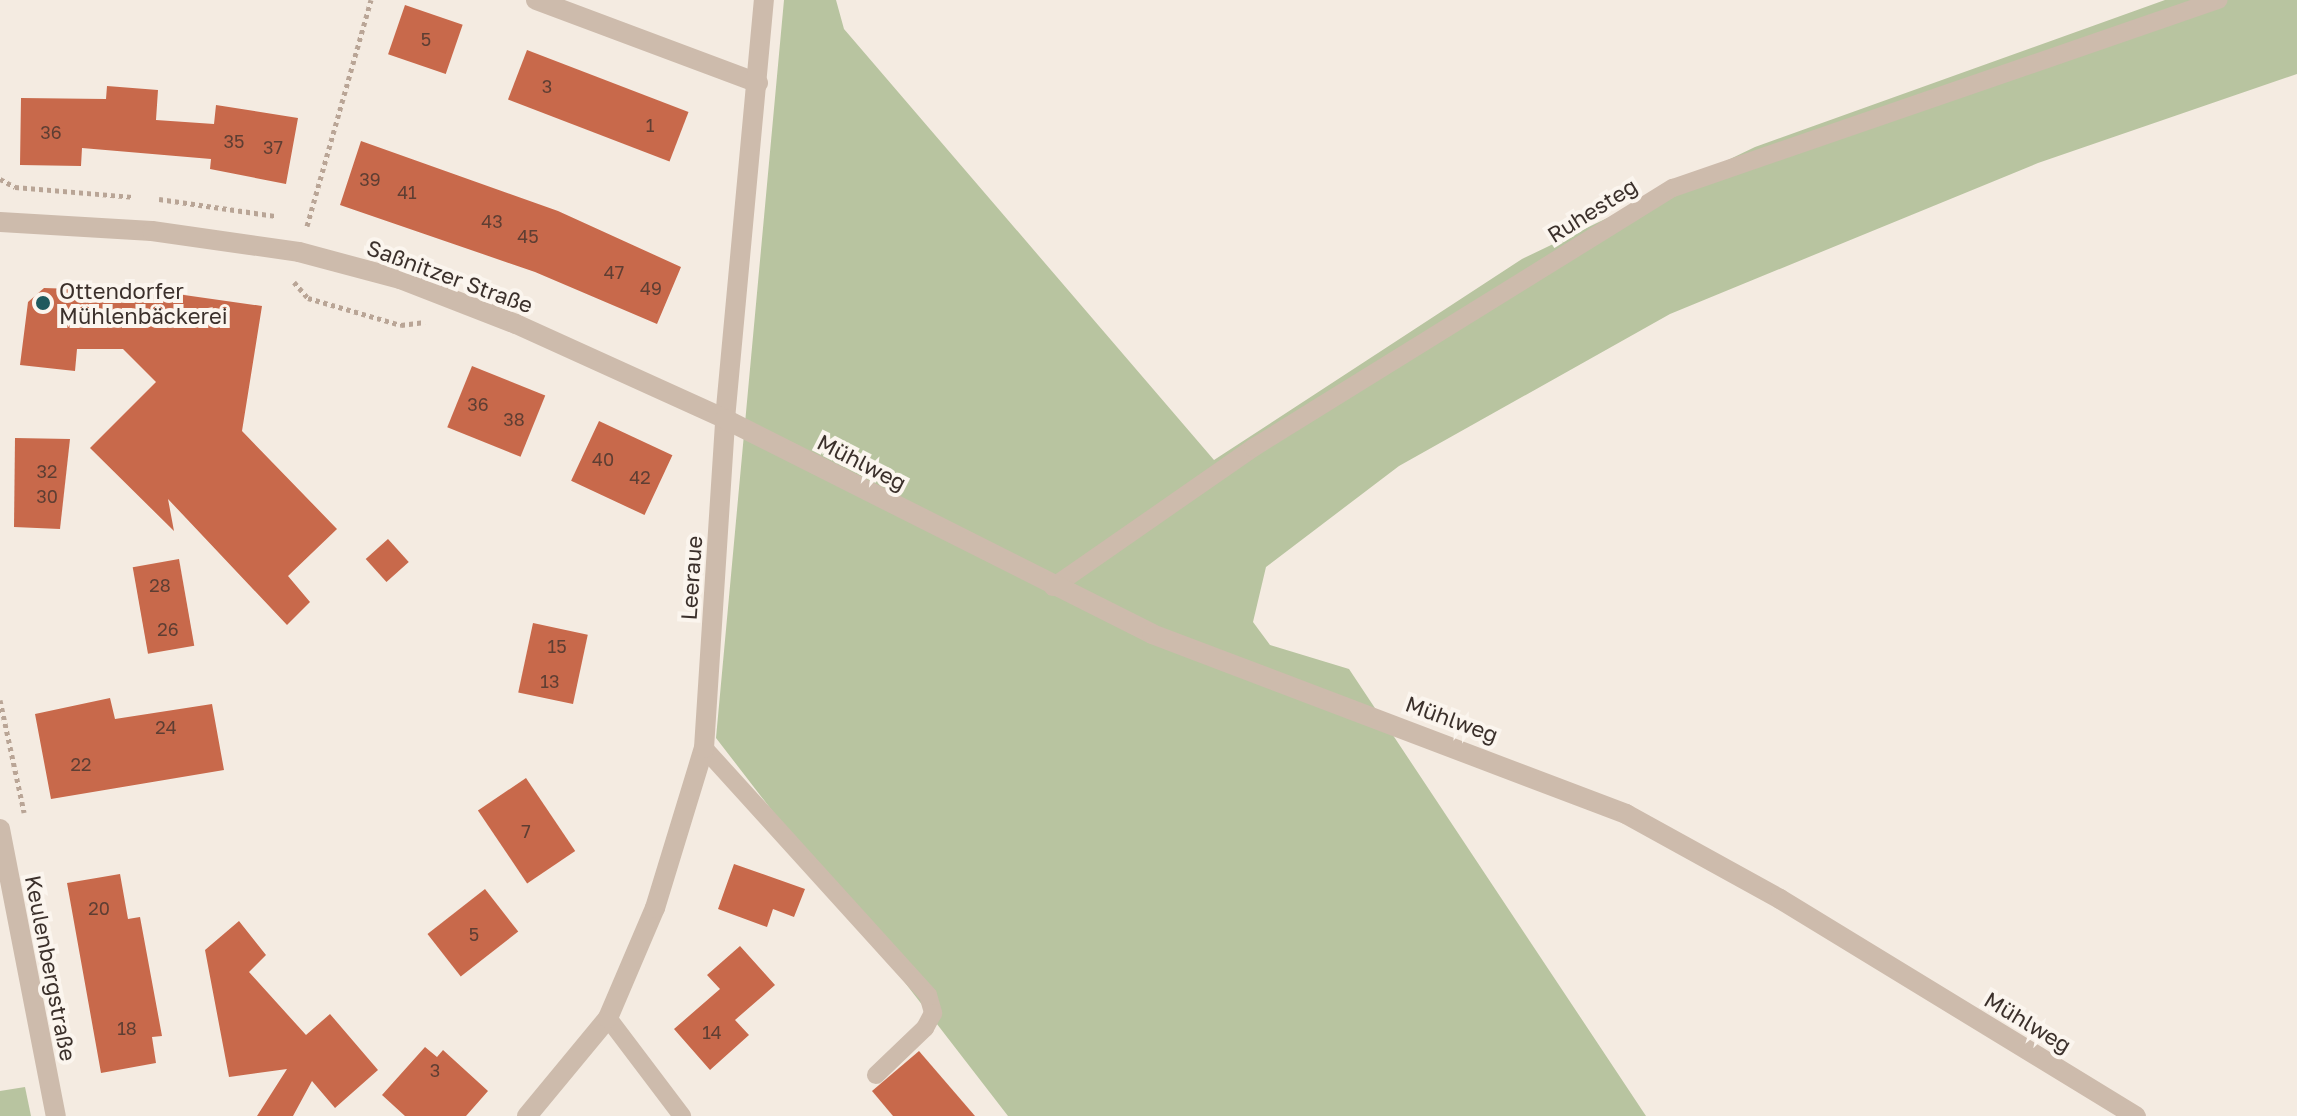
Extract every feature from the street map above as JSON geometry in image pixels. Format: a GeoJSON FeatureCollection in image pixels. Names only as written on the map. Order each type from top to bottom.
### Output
{"type":"FeatureCollection","features":[{"type":"Feature","properties":{"kind":"street"},"geometry":{"type":"LineString","coordinates":[[536,0],[758,83]]}},
{"type":"Feature","properties":{"kind":"street","name":"Leeraue"},"geometry":{"type":"LineString","coordinates":[[527,1116],[608,1018],[655,908],[704,748],[725,419],[764,0]]}},
{"type":"Feature","properties":{"kind":"street","name":"Saßnitzer Straße"},"geometry":{"type":"LineString","coordinates":[[0,222],[152,231],[299,252],[400,279],[516,324],[725,419]]}},
{"type":"Feature","properties":{"kind":"street","name":"Mühlweg"},"geometry":{"type":"LineString","coordinates":[[725,419],[1053,587],[1152,634],[1626,814],[1780,899],[2136,1116]]}},
{"type":"Feature","properties":{"kind":"street","name":"Keulenbergstraße"},"geometry":{"type":"LineString","coordinates":[[0,829],[56,1116]]}},
{"type":"Feature","properties":{"kind":"lane","name":"Ruhesteg"},"geometry":{"type":"LineString","coordinates":[[1053,587],[1253,448],[1673,188],[2218,0]]}},
{"type":"Feature","properties":{"kind":"lane"},"geometry":{"type":"LineString","coordinates":[[704,748],[928,995],[933,1013],[925,1028],[876,1075]]}},
{"type":"Feature","properties":{"kind":"lane"},"geometry":{"type":"LineString","coordinates":[[608,1018],[682,1116]]}},
{"type":"Feature","properties":{"kind":"path"},"geometry":{"type":"LineString","coordinates":[[299,252],[371,0]]}},
{"type":"Feature","properties":{"kind":"path"},"geometry":{"type":"LineString","coordinates":[[292,279],[308,298],[401,325],[436,326]]}},
{"type":"Feature","properties":{"kind":"green space"},"geometry":{"type":"Polygon","coordinates":[[[784,0],[836,0],[844,29],[1214,460],[1522,259],[1755,147],[2165,0],[2297,0],[2297,74],[2038,163],[1670,314],[1399,466],[1266,567],[1253,622],[1270,645],[1349,669],[1646,1116],[1008,1116],[716,738],[784,0]]]}},
{"type":"Feature","properties":{"kind":"green space"},"geometry":{"type":"Polygon","coordinates":[[[25,1087],[31,1116],[0,1116],[0,1091],[25,1087]]]}},
{"type":"Feature","properties":{"kind":"building"},"geometry":{"type":"Polygon","coordinates":[[[405,5],[463,25],[446,74],[388,54],[405,5]]]}},
{"type":"Feature","properties":{"kind":"building"},"geometry":{"type":"Polygon","coordinates":[[[527,50],[689,112],[670,161],[508,99],[527,50]]]}},
{"type":"Feature","properties":{"kind":"building"},"geometry":{"type":"Polygon","coordinates":[[[107,86],[158,90],[156,120],[214,124],[216,105],[298,118],[286,184],[210,169],[211,159],[82,148],[81,166],[20,165],[21,98],[106,99],[107,86]]]}},
{"type":"Feature","properties":{"kind":"building"},"geometry":{"type":"Polygon","coordinates":[[[361,141],[558,211],[681,267],[657,324],[535,272],[340,205],[361,141]]]}},
{"type":"Feature","properties":{"kind":"building"},"geometry":{"type":"Polygon","coordinates":[[[44,288],[163,292],[262,306],[242,431],[337,529],[288,576],[310,602],[287,625],[168,499],[174,531],[90,448],[156,382],[123,349],[77,349],[75,371],[20,365],[28,302],[44,288]]]}},
{"type":"Feature","properties":{"kind":"building"},"geometry":{"type":"Polygon","coordinates":[[[472,366],[545,396],[521,457],[447,427],[472,366]]]}},
{"type":"Feature","properties":{"kind":"building"},"geometry":{"type":"Polygon","coordinates":[[[599,421],[672,455],[645,515],[571,481],[599,421]]]}},
{"type":"Feature","properties":{"kind":"building"},"geometry":{"type":"Polygon","coordinates":[[[15,438],[70,439],[60,529],[14,527],[15,438]]]}},
{"type":"Feature","properties":{"kind":"building"},"geometry":{"type":"Polygon","coordinates":[[[388,539],[409,562],[386,582],[366,559],[388,539]]]}},
{"type":"Feature","properties":{"kind":"building"},"geometry":{"type":"Polygon","coordinates":[[[179,559],[194,646],[148,654],[133,567],[179,559]]]}},
{"type":"Feature","properties":{"kind":"building"},"geometry":{"type":"Polygon","coordinates":[[[533,623],[588,635],[573,704],[518,692],[533,623]]]}},
{"type":"Feature","properties":{"kind":"building"},"geometry":{"type":"Polygon","coordinates":[[[110,698],[115,719],[212,704],[224,770],[51,799],[35,714],[110,698]]]}},
{"type":"Feature","properties":{"kind":"building"},"geometry":{"type":"Polygon","coordinates":[[[526,778],[575,851],[527,883],[478,810],[526,778]]]}},
{"type":"Feature","properties":{"kind":"building"},"geometry":{"type":"Polygon","coordinates":[[[734,864],[805,889],[794,917],[773,909],[767,927],[718,909],[734,864]]]}},
{"type":"Feature","properties":{"kind":"building"},"geometry":{"type":"Polygon","coordinates":[[[120,874],[128,919],[140,917],[162,1036],[152,1037],[156,1063],[101,1073],[67,883],[120,874]]]}},
{"type":"Feature","properties":{"kind":"building"},"geometry":{"type":"Polygon","coordinates":[[[485,889],[518,932],[461,976],[427,934],[485,889]]]}},
{"type":"Feature","properties":{"kind":"building"},"geometry":{"type":"Polygon","coordinates":[[[239,921],[266,955],[249,972],[306,1035],[330,1014],[378,1070],[335,1108],[312,1081],[293,1116],[257,1116],[287,1069],[229,1077],[205,950],[239,921]]]}},
{"type":"Feature","properties":{"kind":"building"},"geometry":{"type":"Polygon","coordinates":[[[740,946],[775,985],[735,1020],[749,1035],[710,1070],[674,1029],[720,989],[707,975],[740,946]]]}},
{"type":"Feature","properties":{"kind":"building"},"geometry":{"type":"Polygon","coordinates":[[[425,1047],[437,1057],[443,1050],[488,1091],[466,1116],[405,1116],[382,1095],[425,1047]]]}},
{"type":"Feature","properties":{"kind":"building"},"geometry":{"type":"Polygon","coordinates":[[[919,1051],[975,1116],[893,1116],[872,1091],[919,1051]]]}},
{"type":"Feature","properties":{"kind":"place","name":"Ottendorfer Mühlenbäckerei"},"geometry":{"type":"Point","coordinates":[43,303]}}]}
